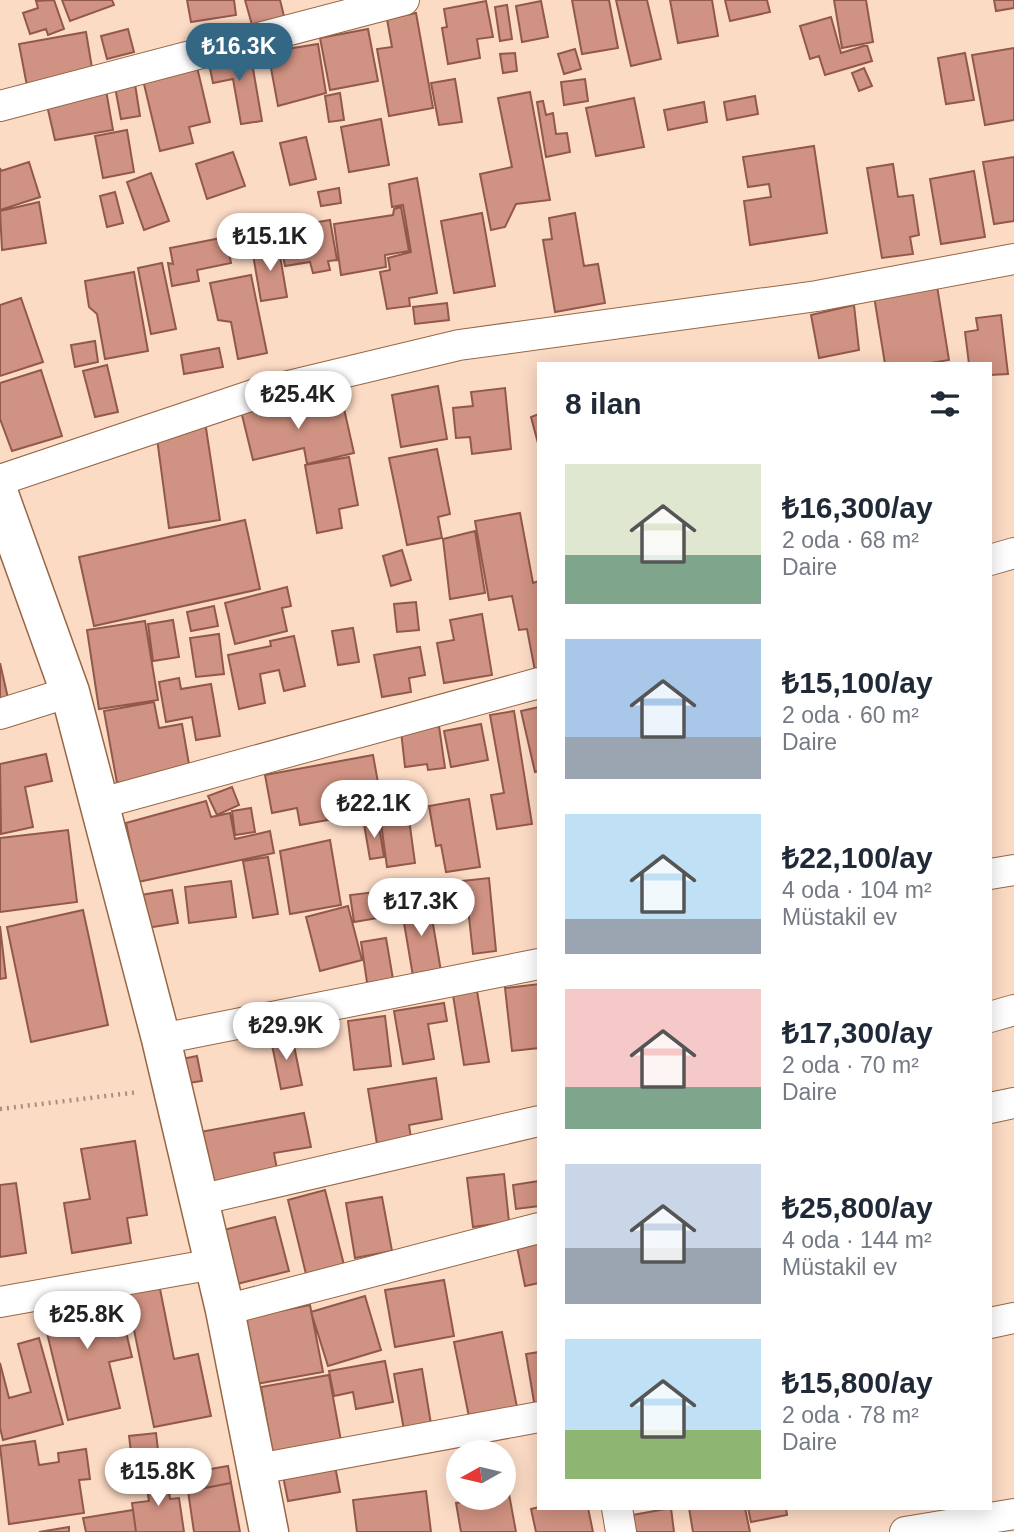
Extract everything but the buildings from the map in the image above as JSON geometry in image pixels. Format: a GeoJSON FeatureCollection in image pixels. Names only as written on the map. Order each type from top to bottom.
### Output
{"type":"FeatureCollection","features":[{"type":"Feature","properties":{"kind":"main road"},"geometry":{"type":"LineString","coordinates":[[0,497],[70,692],[199,1200],[225,1310],[269,1532]]}},
{"type":"Feature","properties":{"kind":"street"},"geometry":{"type":"LineString","coordinates":[[0,106],[404,0]]}},
{"type":"Feature","properties":{"kind":"street"},"geometry":{"type":"LineString","coordinates":[[0,480],[259,393],[459,345],[817,296],[1014,259]]}},
{"type":"Feature","properties":{"kind":"street"},"geometry":{"type":"LineString","coordinates":[[992,560],[1014,554]]}},
{"type":"Feature","properties":{"kind":"street"},"geometry":{"type":"LineString","coordinates":[[98,804],[537,684]]}},
{"type":"Feature","properties":{"kind":"street"},"geometry":{"type":"LineString","coordinates":[[0,714],[70,692]]}},
{"type":"Feature","properties":{"kind":"street"},"geometry":{"type":"LineString","coordinates":[[992,874],[1014,870]]}},
{"type":"Feature","properties":{"kind":"street"},"geometry":{"type":"LineString","coordinates":[[160,1039],[537,964]]}},
{"type":"Feature","properties":{"kind":"street"},"geometry":{"type":"LineString","coordinates":[[992,1016],[1014,1010]]}},
{"type":"Feature","properties":{"kind":"street"},"geometry":{"type":"LineString","coordinates":[[992,1108],[1014,1102]]}},
{"type":"Feature","properties":{"kind":"street"},"geometry":{"type":"LineString","coordinates":[[199,1200],[537,1121]]}},
{"type":"Feature","properties":{"kind":"street"},"geometry":{"type":"LineString","coordinates":[[225,1310],[537,1229]]}},
{"type":"Feature","properties":{"kind":"street"},"geometry":{"type":"LineString","coordinates":[[0,1302],[214,1264]]}},
{"type":"Feature","properties":{"kind":"street"},"geometry":{"type":"LineString","coordinates":[[992,1323],[1014,1318]]}},
{"type":"Feature","properties":{"kind":"street"},"geometry":{"type":"LineString","coordinates":[[257,1469],[537,1417]]}},
{"type":"Feature","properties":{"kind":"street"},"geometry":{"type":"LineString","coordinates":[[617,1510],[621,1532]]}},
{"type":"Feature","properties":{"kind":"street"},"geometry":{"type":"LineString","coordinates":[[905,1532],[1014,1514]]}},
{"type":"Feature","properties":{"kind":"path"},"geometry":{"type":"LineString","coordinates":[[0,1109],[171,1088]]}}]}
